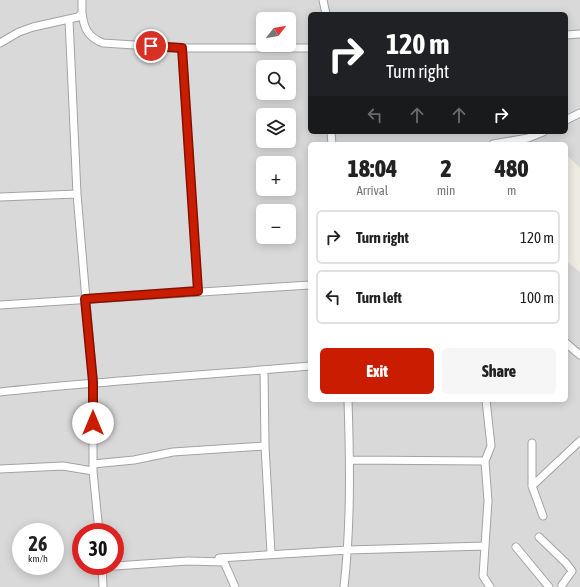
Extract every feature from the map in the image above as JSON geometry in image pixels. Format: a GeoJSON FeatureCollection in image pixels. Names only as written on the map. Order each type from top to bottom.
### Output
{"type":"FeatureCollection","features":[{"type":"Feature","properties":{"kind":"street"},"geometry":{"type":"LineString","coordinates":[[82,0],[84,26],[88,34],[95,40],[103,43],[182,48],[308,48]]}},
{"type":"Feature","properties":{"kind":"street"},"geometry":{"type":"LineString","coordinates":[[323,0],[326,12]]}},
{"type":"Feature","properties":{"kind":"street"},"geometry":{"type":"LineString","coordinates":[[0,43],[19,32],[33,27],[69,20],[82,13]]}},
{"type":"Feature","properties":{"kind":"street"},"geometry":{"type":"LineString","coordinates":[[69,20],[77,194],[93,382],[93,467],[98,523]]}},
{"type":"Feature","properties":{"kind":"street"},"geometry":{"type":"LineString","coordinates":[[568,35],[580,34]]}},
{"type":"Feature","properties":{"kind":"street"},"geometry":{"type":"LineString","coordinates":[[182,48],[198,291]]}},
{"type":"Feature","properties":{"kind":"street"},"geometry":{"type":"LineString","coordinates":[[568,119],[580,113]]}},
{"type":"Feature","properties":{"kind":"street"},"geometry":{"type":"LineString","coordinates":[[505,142],[528,138],[538,134]]}},
{"type":"Feature","properties":{"kind":"street"},"geometry":{"type":"LineString","coordinates":[[0,197],[77,194]]}},
{"type":"Feature","properties":{"kind":"street"},"geometry":{"type":"LineString","coordinates":[[0,305],[198,291],[308,285]]}},
{"type":"Feature","properties":{"kind":"street"},"geometry":{"type":"LineString","coordinates":[[568,345],[580,355]]}},
{"type":"Feature","properties":{"kind":"street"},"geometry":{"type":"LineString","coordinates":[[0,392],[93,382],[264,371],[308,366]]}},
{"type":"Feature","properties":{"kind":"street"},"geometry":{"type":"LineString","coordinates":[[264,371],[265,446],[271,554]]}},
{"type":"Feature","properties":{"kind":"street"},"geometry":{"type":"LineString","coordinates":[[344,587],[348,550],[350,460],[348,402]]}},
{"type":"Feature","properties":{"kind":"street"},"geometry":{"type":"LineString","coordinates":[[486,402],[490,446],[485,461],[488,502],[483,576],[490,587]]}},
{"type":"Feature","properties":{"kind":"street"},"geometry":{"type":"LineString","coordinates":[[532,486],[580,441]]}},
{"type":"Feature","properties":{"kind":"street"},"geometry":{"type":"LineString","coordinates":[[532,443],[532,486],[543,516]]}},
{"type":"Feature","properties":{"kind":"street"},"geometry":{"type":"LineString","coordinates":[[0,469],[63,466],[93,467],[174,452],[265,446]]}},
{"type":"Feature","properties":{"kind":"street"},"geometry":{"type":"LineString","coordinates":[[350,460],[485,461]]}},
{"type":"Feature","properties":{"kind":"street"},"geometry":{"type":"LineString","coordinates":[[539,538],[566,563],[572,571],[563,586],[554,587]]}},
{"type":"Feature","properties":{"kind":"street"},"geometry":{"type":"LineString","coordinates":[[235,587],[224,562],[219,558],[348,550],[485,546]]}},
{"type":"Feature","properties":{"kind":"street"},"geometry":{"type":"LineString","coordinates":[[516,547],[549,587]]}},
{"type":"Feature","properties":{"kind":"street"},"geometry":{"type":"LineString","coordinates":[[124,565],[188,561],[224,562]]}},
{"type":"Feature","properties":{"kind":"street"},"geometry":{"type":"LineString","coordinates":[[102,575],[103,587]]}},
{"type":"Feature","properties":{"kind":"shaded area"},"geometry":{"type":"Polygon","coordinates":[[[0,0],[580,0],[580,168],[568,156],[568,142],[308,142],[308,402],[568,402],[568,263],[580,272],[580,587],[0,587],[0,0]]]}},
{"type":"Feature","properties":{"kind":"route"},"geometry":{"type":"LineString","coordinates":[[93,423],[93,382],[85,299],[198,291],[182,48],[151,46]]}}]}
